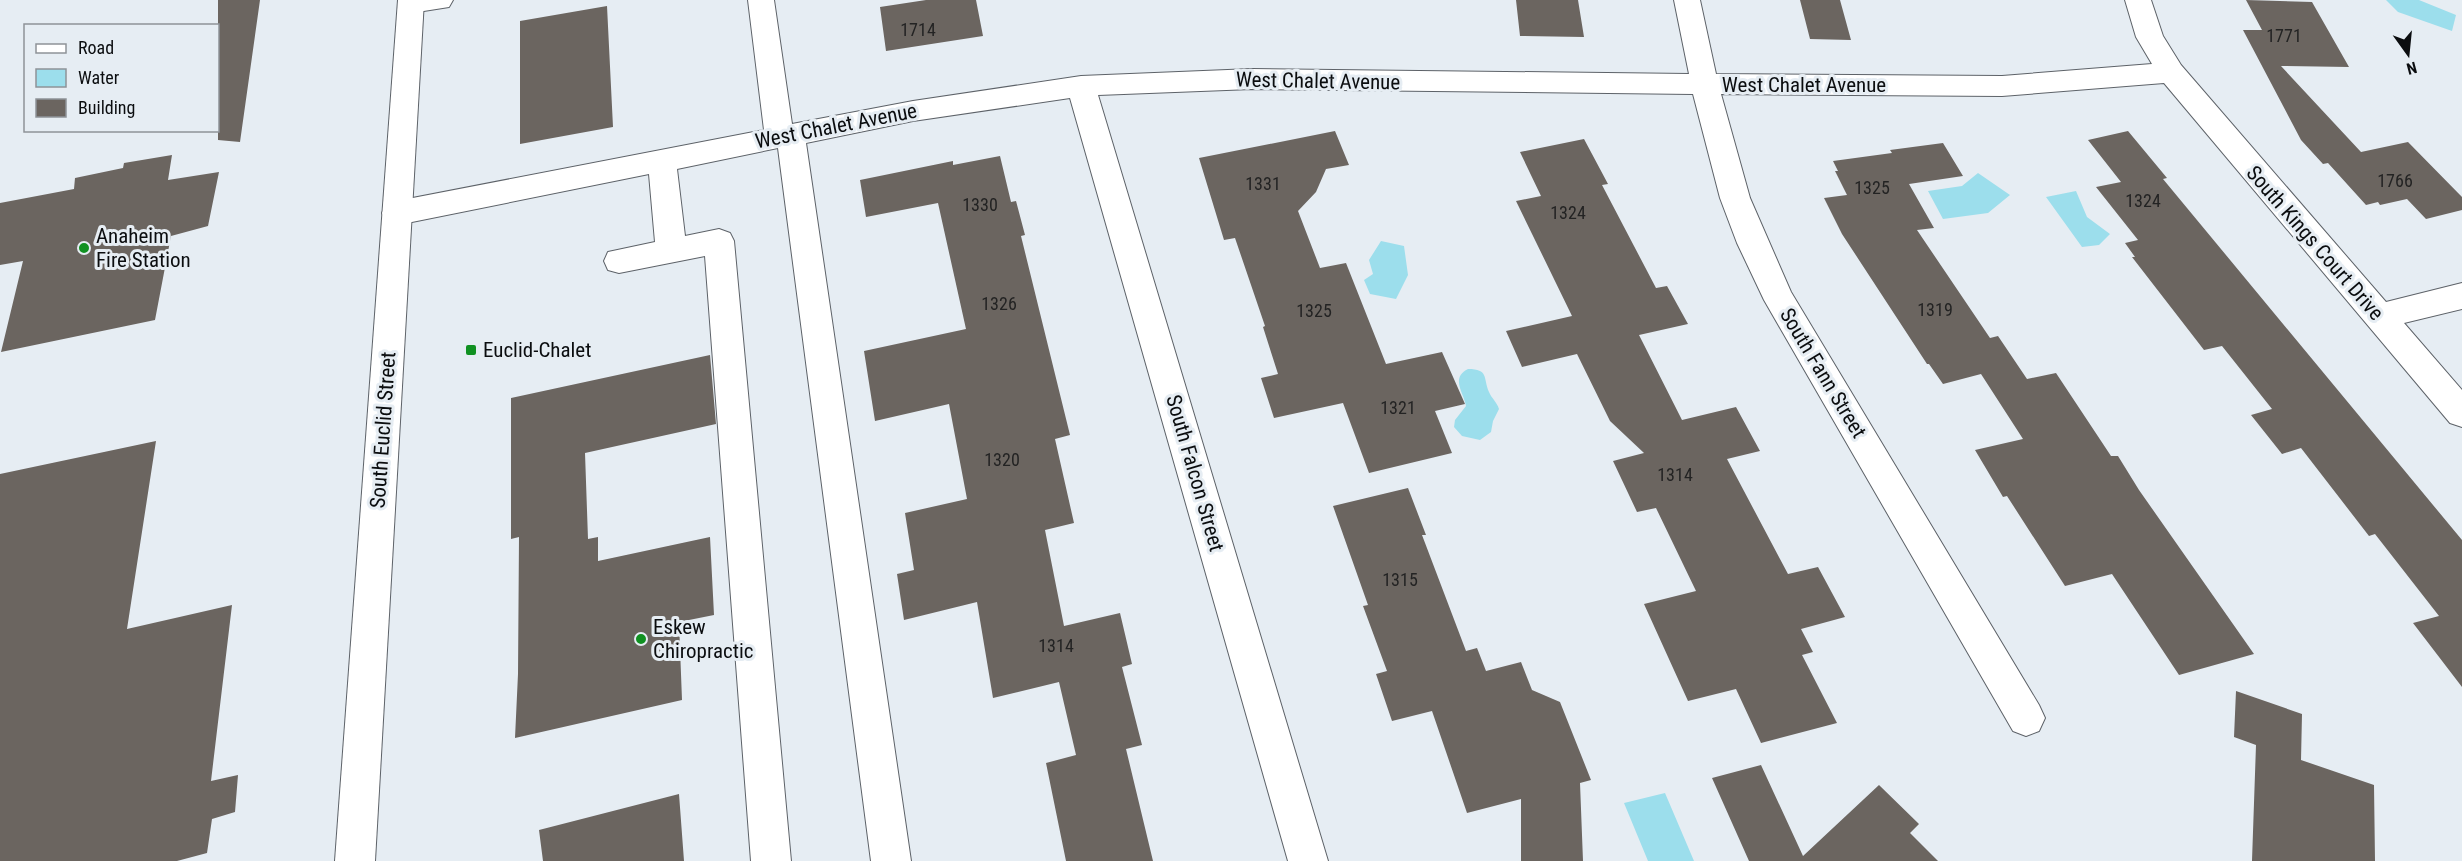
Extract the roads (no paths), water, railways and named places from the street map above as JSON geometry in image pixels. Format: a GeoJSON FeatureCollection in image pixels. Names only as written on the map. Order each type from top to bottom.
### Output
{"type":"FeatureCollection","features":[{"type":"Feature","properties":{"kind":"street"},"geometry":{"type":"LineString","coordinates":[[761,0],[785,136],[891,861]]}},
{"type":"Feature","properties":{"kind":"street","name":"South Fann Street"},"geometry":{"type":"LineString","coordinates":[[1687,0],[1718,141],[1739,212],[1780,300],[2026,718]]}},
{"type":"Feature","properties":{"kind":"street"},"geometry":{"type":"LineString","coordinates":[[2138,0],[2150,37],[2171,72]]}},
{"type":"Feature","properties":{"kind":"street","name":"South Euclid Street"},"geometry":{"type":"LineString","coordinates":[[351,860],[397,213],[420,2]]}},
{"type":"Feature","properties":{"kind":"street","name":"West Chalet Avenue"},"geometry":{"type":"LineString","coordinates":[[397,213],[965,102],[1081,86],[1252,79],[2002,86],[2171,72]]}},
{"type":"Feature","properties":{"kind":"street","name":"South Kings Court Drive"},"geometry":{"type":"LineString","coordinates":[[2171,72],[2462,413]]}},
{"type":"Feature","properties":{"kind":"street","name":"South Falcon Street"},"geometry":{"type":"LineString","coordinates":[[1081,86],[1308,861]]}},
{"type":"Feature","properties":{"kind":"street"},"geometry":{"type":"LineString","coordinates":[[662,162],[671,251]]}},
{"type":"Feature","properties":{"kind":"street"},"geometry":{"type":"LineString","coordinates":[[619,261],[719,241],[771,861]]}},
{"type":"Feature","properties":{"kind":"street"},"geometry":{"type":"LineString","coordinates":[[2379,317],[2462,296]]}},
{"type":"Feature","properties":{"kind":"water"},"geometry":{"type":"Polygon","coordinates":[[[2386,0],[2419,0],[2456,15],[2452,31],[2398,12],[2386,0]]]}},
{"type":"Feature","properties":{"kind":"water"},"geometry":{"type":"Polygon","coordinates":[[[1978,173],[2010,195],[1988,213],[1943,219],[1928,191],[1962,186],[1978,173]]]}},
{"type":"Feature","properties":{"kind":"water"},"geometry":{"type":"Polygon","coordinates":[[[2076,191],[2087,217],[2110,234],[2099,245],[2082,247],[2046,197],[2076,191]]]}},
{"type":"Feature","properties":{"kind":"water"},"geometry":{"type":"Polygon","coordinates":[[[1381,241],[1404,246],[1408,275],[1396,299],[1370,294],[1364,280],[1373,274],[1369,260],[1381,241]]]}},
{"type":"Feature","properties":{"kind":"water"},"geometry":{"type":"Polygon","coordinates":[[[1468,369],[1475,369],[1484,375],[1489,392],[1499,409],[1491,432],[1480,440],[1462,436],[1454,427],[1455,420],[1466,406],[1459,381],[1468,369]]]}},
{"type":"Feature","properties":{"kind":"water"},"geometry":{"type":"Polygon","coordinates":[[[1665,793],[1694,861],[1648,861],[1624,803],[1665,793]]]}},
{"type":"Feature","properties":{"kind":"place","name":"Anaheim Fire Station"},"geometry":{"type":"Point","coordinates":[84,248]}},
{"type":"Feature","properties":{"kind":"place","name":"Euclid-Chalet"},"geometry":{"type":"Point","coordinates":[471,350]}},
{"type":"Feature","properties":{"kind":"place","name":"Eskew Chiropractic"},"geometry":{"type":"Point","coordinates":[641,639]}}]}
